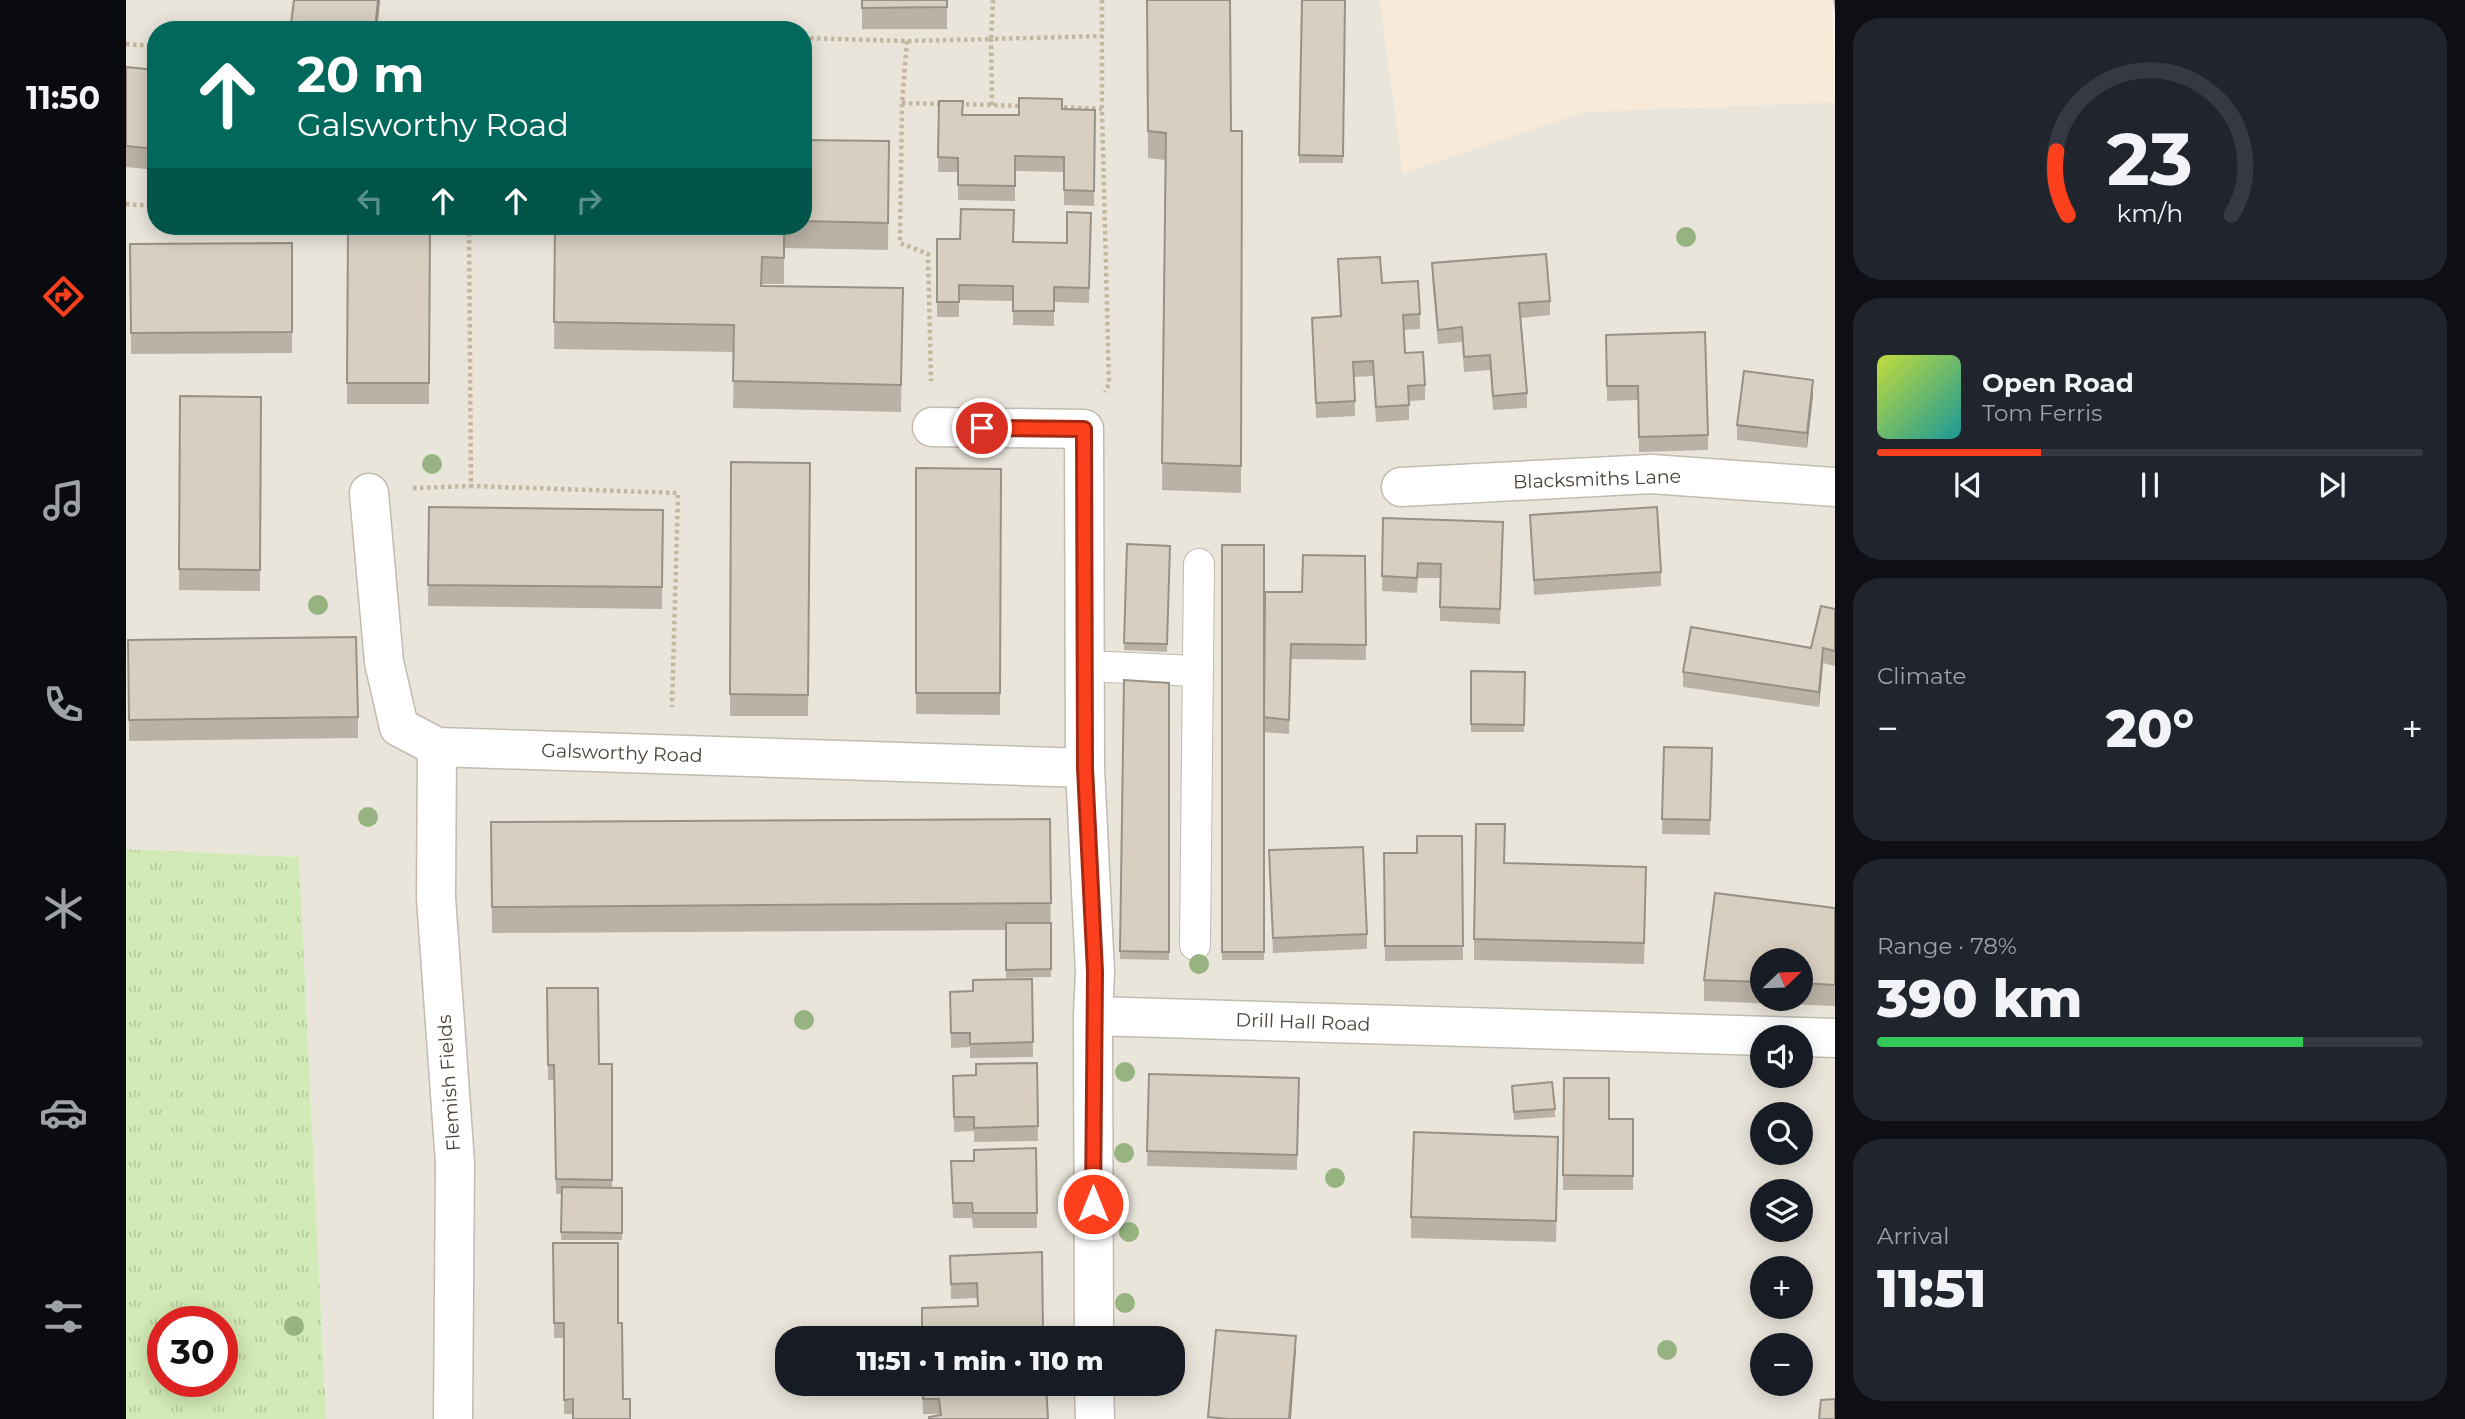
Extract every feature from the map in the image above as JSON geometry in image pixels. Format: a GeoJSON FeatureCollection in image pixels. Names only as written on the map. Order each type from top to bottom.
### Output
{"type":"FeatureCollection","features":[{"type":"Feature","properties":{"kind":"street"},"geometry":{"type":"LineString","coordinates":[[932,427],[1084,429],[1085,768],[1095,972],[1094,1326]]}},
{"type":"Feature","properties":{"kind":"street","name":"Blacksmiths Lane"},"geometry":{"type":"LineString","coordinates":[[1401,488],[1651,474],[1835,488]]}},
{"type":"Feature","properties":{"kind":"street","name":"Galsworthy Road"},"geometry":{"type":"LineString","coordinates":[[369,493],[384,662],[399,727],[437,747],[1085,768]]}},
{"type":"Feature","properties":{"kind":"street","name":"Flemish Fields"},"geometry":{"type":"LineString","coordinates":[[437,747],[436,898],[455,1163],[453,1419]]}},
{"type":"Feature","properties":{"kind":"street","name":"Drill Hall Road"},"geometry":{"type":"LineString","coordinates":[[1093,1016],[1835,1038]]}},
{"type":"Feature","properties":{"kind":"street"},"geometry":{"type":"LineString","coordinates":[[1094,1396],[1095,1419]]}},
{"type":"Feature","properties":{"kind":"lane"},"geometry":{"type":"LineString","coordinates":[[1195,945],[1199,564]]}},
{"type":"Feature","properties":{"kind":"lane"},"geometry":{"type":"LineString","coordinates":[[1084,666],[1196,671]]}},
{"type":"Feature","properties":{"kind":"path"},"geometry":{"type":"LineString","coordinates":[[992,105],[993,0]]}},
{"type":"Feature","properties":{"kind":"path"},"geometry":{"type":"LineString","coordinates":[[1084,429],[1109,384],[1101,109],[1102,0]]}},
{"type":"Feature","properties":{"kind":"path"},"geometry":{"type":"LineString","coordinates":[[812,38],[907,41],[1102,36]]}},
{"type":"Feature","properties":{"kind":"path"},"geometry":{"type":"LineString","coordinates":[[907,41],[902,103],[900,243],[928,254],[932,427]]}},
{"type":"Feature","properties":{"kind":"path"},"geometry":{"type":"LineString","coordinates":[[126,44],[147,45]]}},
{"type":"Feature","properties":{"kind":"path"},"geometry":{"type":"LineString","coordinates":[[902,103],[1033,107]]}},
{"type":"Feature","properties":{"kind":"path"},"geometry":{"type":"LineString","coordinates":[[1047,107],[1101,109]]}},
{"type":"Feature","properties":{"kind":"path"},"geometry":{"type":"LineString","coordinates":[[126,204],[147,205]]}},
{"type":"Feature","properties":{"kind":"path"},"geometry":{"type":"LineString","coordinates":[[469,235],[471,486]]}},
{"type":"Feature","properties":{"kind":"path"},"geometry":{"type":"LineString","coordinates":[[369,493],[471,486],[678,494],[671,755]]}},
{"type":"Feature","properties":{"kind":"shaded area"},"geometry":{"type":"Polygon","coordinates":[[[126,0],[1380,0],[1403,172],[1584,112],[1835,102],[1835,1419],[326,1419],[299,857],[126,849],[126,0]]]}},
{"type":"Feature","properties":{"kind":"shaded area"},"geometry":{"type":"Polygon","coordinates":[[[1380,0],[1832,0],[1835,102],[1584,112],[1403,173],[1380,0]]]}},
{"type":"Feature","properties":{"kind":"green space"},"geometry":{"type":"Polygon","coordinates":[[[126,849],[299,857],[326,1419],[126,1419],[126,849]]]}},
{"type":"Feature","properties":{"kind":"building"},"geometry":{"type":"Polygon","coordinates":[[[294,0],[378,0],[376,21],[291,21],[294,0]]]}},
{"type":"Feature","properties":{"kind":"building"},"geometry":{"type":"Polygon","coordinates":[[[862,0],[947,0],[947,7],[862,8],[862,0]]]}},
{"type":"Feature","properties":{"kind":"building"},"geometry":{"type":"Polygon","coordinates":[[[1147,0],[1230,0],[1231,131],[1242,131],[1241,466],[1162,463],[1166,133],[1148,131],[1147,0]]]}},
{"type":"Feature","properties":{"kind":"building"},"geometry":{"type":"Polygon","coordinates":[[[1302,0],[1345,0],[1343,156],[1299,155],[1302,0]]]}},
{"type":"Feature","properties":{"kind":"building"},"geometry":{"type":"Polygon","coordinates":[[[126,67],[147,69],[147,148],[126,146],[126,67]]]}},
{"type":"Feature","properties":{"kind":"building"},"geometry":{"type":"Polygon","coordinates":[[[1019,98],[1062,99],[1062,109],[1095,110],[1094,191],[1064,190],[1064,157],[1015,156],[1015,186],[958,185],[958,158],[938,157],[939,101],[963,101],[962,115],[1019,115],[1019,98]]]}},
{"type":"Feature","properties":{"kind":"building"},"geometry":{"type":"Polygon","coordinates":[[[812,140],[889,141],[888,223],[812,221],[812,140]]]}},
{"type":"Feature","properties":{"kind":"building"},"geometry":{"type":"Polygon","coordinates":[[[961,209],[1014,210],[1013,242],[1067,243],[1067,212],[1091,213],[1089,288],[1054,287],[1054,311],[1013,311],[1013,286],[959,285],[959,302],[937,302],[937,239],[960,239],[961,209]]]}},
{"type":"Feature","properties":{"kind":"building"},"geometry":{"type":"Polygon","coordinates":[[[348,235],[430,235],[429,383],[347,383],[348,235]]]}},
{"type":"Feature","properties":{"kind":"building"},"geometry":{"type":"Polygon","coordinates":[[[555,235],[784,235],[784,258],[762,257],[761,286],[903,288],[901,385],[733,381],[734,325],[554,322],[555,235]]]}},
{"type":"Feature","properties":{"kind":"building"},"geometry":{"type":"Polygon","coordinates":[[[292,243],[292,332],[131,333],[130,244],[292,243]]]}},
{"type":"Feature","properties":{"kind":"building"},"geometry":{"type":"Polygon","coordinates":[[[1546,254],[1550,301],[1519,303],[1527,393],[1493,396],[1490,355],[1464,357],[1462,327],[1438,330],[1432,263],[1546,254]]]}},
{"type":"Feature","properties":{"kind":"building"},"geometry":{"type":"Polygon","coordinates":[[[1380,257],[1382,283],[1418,281],[1420,314],[1403,315],[1405,353],[1423,352],[1425,385],[1408,386],[1409,405],[1376,407],[1373,361],[1353,362],[1355,401],[1316,403],[1312,318],[1341,316],[1338,259],[1380,257]]]}},
{"type":"Feature","properties":{"kind":"building"},"geometry":{"type":"Polygon","coordinates":[[[1705,332],[1708,435],[1639,437],[1638,386],[1607,386],[1606,335],[1705,332]]]}},
{"type":"Feature","properties":{"kind":"building"},"geometry":{"type":"Polygon","coordinates":[[[1744,371],[1813,380],[1807,433],[1737,425],[1744,371]]]}},
{"type":"Feature","properties":{"kind":"building"},"geometry":{"type":"Polygon","coordinates":[[[180,396],[261,397],[260,570],[179,569],[180,396]]]}},
{"type":"Feature","properties":{"kind":"building"},"geometry":{"type":"Polygon","coordinates":[[[731,462],[810,463],[808,695],[730,694],[731,462]]]}},
{"type":"Feature","properties":{"kind":"building"},"geometry":{"type":"Polygon","coordinates":[[[916,468],[1001,469],[1000,693],[916,693],[916,468]]]}},
{"type":"Feature","properties":{"kind":"building"},"geometry":{"type":"Polygon","coordinates":[[[429,507],[663,510],[662,587],[428,585],[429,507]]]}},
{"type":"Feature","properties":{"kind":"building"},"geometry":{"type":"Polygon","coordinates":[[[1657,507],[1661,572],[1534,580],[1530,515],[1657,507]]]}},
{"type":"Feature","properties":{"kind":"building"},"geometry":{"type":"Polygon","coordinates":[[[1383,518],[1503,522],[1500,609],[1440,607],[1441,564],[1418,563],[1417,578],[1382,576],[1383,518]]]}},
{"type":"Feature","properties":{"kind":"building"},"geometry":{"type":"Polygon","coordinates":[[[1127,544],[1170,546],[1167,644],[1124,643],[1127,544]]]}},
{"type":"Feature","properties":{"kind":"building"},"geometry":{"type":"Polygon","coordinates":[[[1222,545],[1264,545],[1264,952],[1222,952],[1222,545]]]}},
{"type":"Feature","properties":{"kind":"building"},"geometry":{"type":"Polygon","coordinates":[[[1303,555],[1365,556],[1366,645],[1291,644],[1289,720],[1264,717],[1265,592],[1302,592],[1303,555]]]}},
{"type":"Feature","properties":{"kind":"building"},"geometry":{"type":"Polygon","coordinates":[[[1821,606],[1835,609],[1835,651],[1823,648],[1819,692],[1683,672],[1691,627],[1811,648],[1821,606]]]}},
{"type":"Feature","properties":{"kind":"building"},"geometry":{"type":"Polygon","coordinates":[[[356,637],[358,717],[129,720],[128,640],[356,637]]]}},
{"type":"Feature","properties":{"kind":"building"},"geometry":{"type":"Polygon","coordinates":[[[1471,671],[1525,672],[1524,725],[1471,724],[1471,671]]]}},
{"type":"Feature","properties":{"kind":"building"},"geometry":{"type":"Polygon","coordinates":[[[1124,680],[1169,683],[1169,952],[1120,951],[1124,680]]]}},
{"type":"Feature","properties":{"kind":"building"},"geometry":{"type":"Polygon","coordinates":[[[1664,747],[1712,748],[1710,820],[1662,819],[1664,747]]]}},
{"type":"Feature","properties":{"kind":"building"},"geometry":{"type":"Polygon","coordinates":[[[1050,819],[1051,903],[492,907],[491,822],[1050,819]]]}},
{"type":"Feature","properties":{"kind":"building"},"geometry":{"type":"Polygon","coordinates":[[[1476,824],[1505,824],[1504,863],[1646,867],[1644,943],[1474,939],[1476,824]]]}},
{"type":"Feature","properties":{"kind":"building"},"geometry":{"type":"Polygon","coordinates":[[[1417,836],[1462,836],[1463,946],[1385,946],[1384,853],[1417,853],[1417,836]]]}},
{"type":"Feature","properties":{"kind":"building"},"geometry":{"type":"Polygon","coordinates":[[[1363,847],[1367,934],[1273,938],[1269,850],[1363,847]]]}},
{"type":"Feature","properties":{"kind":"building"},"geometry":{"type":"Polygon","coordinates":[[[1715,893],[1835,908],[1835,985],[1813,984],[1813,948],[1750,948],[1750,982],[1704,980],[1715,893]]]}},
{"type":"Feature","properties":{"kind":"building"},"geometry":{"type":"Polygon","coordinates":[[[1006,923],[1051,923],[1051,969],[1006,970],[1006,923]]]}},
{"type":"Feature","properties":{"kind":"building"},"geometry":{"type":"Polygon","coordinates":[[[1032,979],[1033,1042],[970,1044],[970,1033],[951,1033],[950,992],[973,991],[973,980],[1032,979]]]}},
{"type":"Feature","properties":{"kind":"building"},"geometry":{"type":"Polygon","coordinates":[[[547,988],[598,988],[599,1064],[612,1064],[612,1180],[556,1179],[554,1065],[548,1065],[547,988]]]}},
{"type":"Feature","properties":{"kind":"building"},"geometry":{"type":"Polygon","coordinates":[[[1037,1063],[1038,1126],[974,1128],[974,1117],[954,1117],[953,1076],[976,1075],[976,1064],[1037,1063]]]}},
{"type":"Feature","properties":{"kind":"building"},"geometry":{"type":"Polygon","coordinates":[[[1149,1074],[1299,1078],[1297,1155],[1147,1151],[1149,1074]]]}},
{"type":"Feature","properties":{"kind":"building"},"geometry":{"type":"Polygon","coordinates":[[[1564,1078],[1609,1078],[1609,1119],[1633,1119],[1633,1176],[1563,1175],[1564,1078]]]}},
{"type":"Feature","properties":{"kind":"building"},"geometry":{"type":"Polygon","coordinates":[[[1552,1082],[1555,1109],[1514,1112],[1512,1086],[1552,1082]]]}},
{"type":"Feature","properties":{"kind":"building"},"geometry":{"type":"Polygon","coordinates":[[[1414,1132],[1558,1137],[1556,1221],[1411,1217],[1414,1132]]]}},
{"type":"Feature","properties":{"kind":"building"},"geometry":{"type":"Polygon","coordinates":[[[1036,1148],[1037,1213],[973,1213],[972,1203],[953,1203],[951,1161],[974,1161],[974,1150],[1036,1148]]]}},
{"type":"Feature","properties":{"kind":"building"},"geometry":{"type":"Polygon","coordinates":[[[562,1187],[622,1188],[622,1233],[561,1232],[562,1187]]]}},
{"type":"Feature","properties":{"kind":"building"},"geometry":{"type":"Polygon","coordinates":[[[553,1243],[618,1243],[618,1323],[622,1323],[623,1399],[630,1399],[630,1419],[573,1419],[573,1399],[564,1400],[564,1323],[554,1323],[553,1243]]]}},
{"type":"Feature","properties":{"kind":"building"},"geometry":{"type":"Polygon","coordinates":[[[1042,1252],[1043,1326],[922,1326],[922,1308],[978,1306],[977,1283],[951,1284],[950,1256],[1042,1252]]]}},
{"type":"Feature","properties":{"kind":"building"},"geometry":{"type":"Polygon","coordinates":[[[1216,1330],[1296,1336],[1289,1419],[1208,1417],[1216,1330]]]}},
{"type":"Feature","properties":{"kind":"building"},"geometry":{"type":"Polygon","coordinates":[[[923,1396],[1047,1396],[1048,1419],[929,1419],[941,1415],[939,1399],[923,1399],[923,1396]]]}},
{"type":"Feature","properties":{"kind":"building"},"geometry":{"type":"Polygon","coordinates":[[[1835,1399],[1835,1419],[1819,1419],[1821,1400],[1835,1399]]]}},
{"type":"Feature","properties":{"kind":"route"},"geometry":{"type":"LineString","coordinates":[[982,428],[1084,429],[1085,768],[1095,972],[1093,1204]]}}]}
